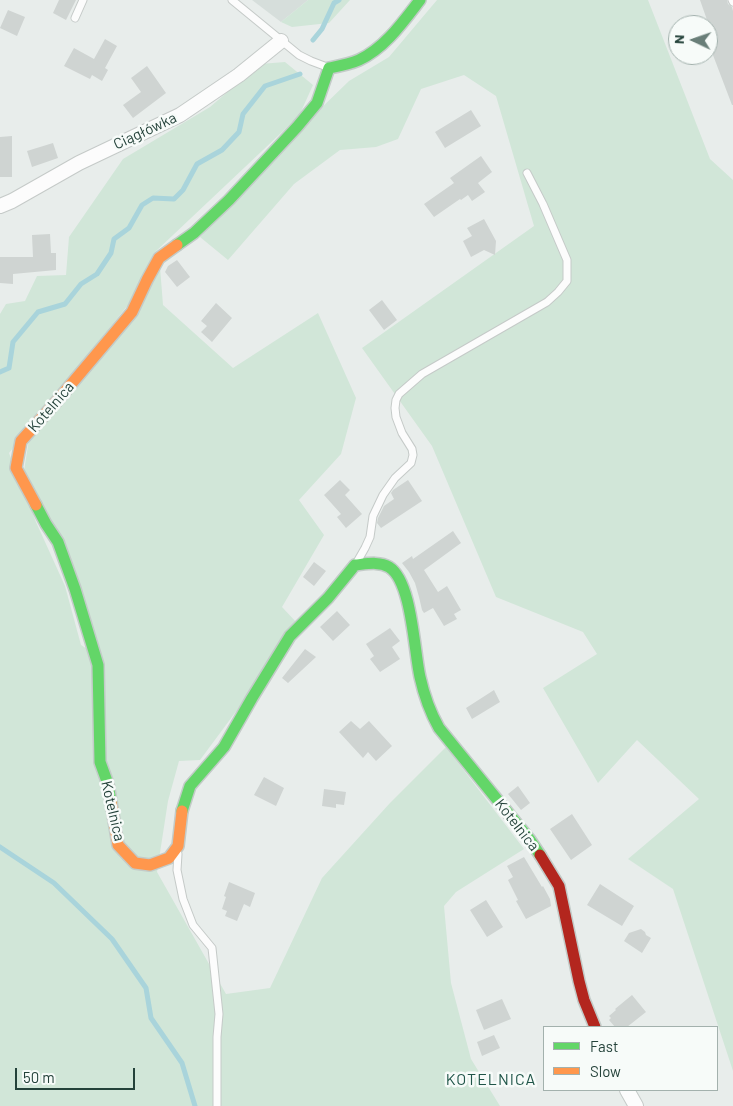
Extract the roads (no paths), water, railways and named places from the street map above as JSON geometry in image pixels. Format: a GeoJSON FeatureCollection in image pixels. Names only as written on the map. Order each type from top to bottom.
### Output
{"type":"FeatureCollection","features":[{"type":"Feature","properties":{"kind":"street"},"geometry":{"type":"LineString","coordinates":[[329,68],[341,67],[365,58],[387,41],[420,0]]}},
{"type":"Feature","properties":{"kind":"street","name":"Ciągłówka"},"geometry":{"type":"LineString","coordinates":[[0,206],[79,163],[180,115],[238,76],[281,41]]}},
{"type":"Feature","properties":{"kind":"street","name":"Kotelnica"},"geometry":{"type":"LineString","coordinates":[[178,846],[169,858],[150,865],[135,863],[118,845],[108,784],[100,762],[98,665],[75,589],[58,542],[46,524],[16,468],[21,441],[58,401],[132,312],[159,258],[194,233],[229,200],[298,127],[317,103],[329,68]]}},
{"type":"Feature","properties":{"kind":"street","name":"Kotelnica"},"geometry":{"type":"LineString","coordinates":[[355,565],[379,563],[392,569],[399,579],[407,595],[416,662],[431,715],[438,728],[530,840],[556,880],[563,903],[570,943],[584,1000],[595,1026]]}},
{"type":"Feature","properties":{"kind":"street"},"geometry":{"type":"LineString","coordinates":[[178,846],[181,816],[190,786],[224,747],[290,636],[328,598],[355,565]]}},
{"type":"Feature","properties":{"kind":"street"},"geometry":{"type":"LineString","coordinates":[[628,1091],[636,1106]]}},
{"type":"Feature","properties":{"kind":"lane"},"geometry":{"type":"LineString","coordinates":[[75,18],[83,0]]}},
{"type":"Feature","properties":{"kind":"lane"},"geometry":{"type":"LineString","coordinates":[[232,0],[299,55],[329,68]]}},
{"type":"Feature","properties":{"kind":"lane"},"geometry":{"type":"LineString","coordinates":[[355,565],[370,537],[373,516],[383,495],[395,478],[411,463],[412,449],[402,433],[396,417],[396,400],[399,394],[422,374],[547,302],[566,281],[567,260],[543,204],[527,173]]}},
{"type":"Feature","properties":{"kind":"lane"},"geometry":{"type":"LineString","coordinates":[[178,846],[177,870],[183,899],[194,925],[212,948],[219,1014],[217,1106]]}},
{"type":"Feature","properties":{"kind":"waterway"},"geometry":{"type":"LineString","coordinates":[[313,40],[322,29],[334,3],[339,0]]}},
{"type":"Feature","properties":{"kind":"waterway"},"geometry":{"type":"LineString","coordinates":[[0,372],[9,368],[13,342],[38,312],[65,304],[81,284],[97,274],[111,253],[114,239],[129,228],[142,205],[153,198],[174,199],[183,190],[197,164],[222,150],[239,132],[243,114],[265,86],[300,74]]}},
{"type":"Feature","properties":{"kind":"waterway"},"geometry":{"type":"LineString","coordinates":[[0,847],[54,883],[112,939],[146,988],[151,1018],[182,1063],[195,1106]]}},
{"type":"Feature","properties":{"kind":"district","name":"KOTELNICA"},"geometry":{"type":"Point","coordinates":[491,1080]}}]}
